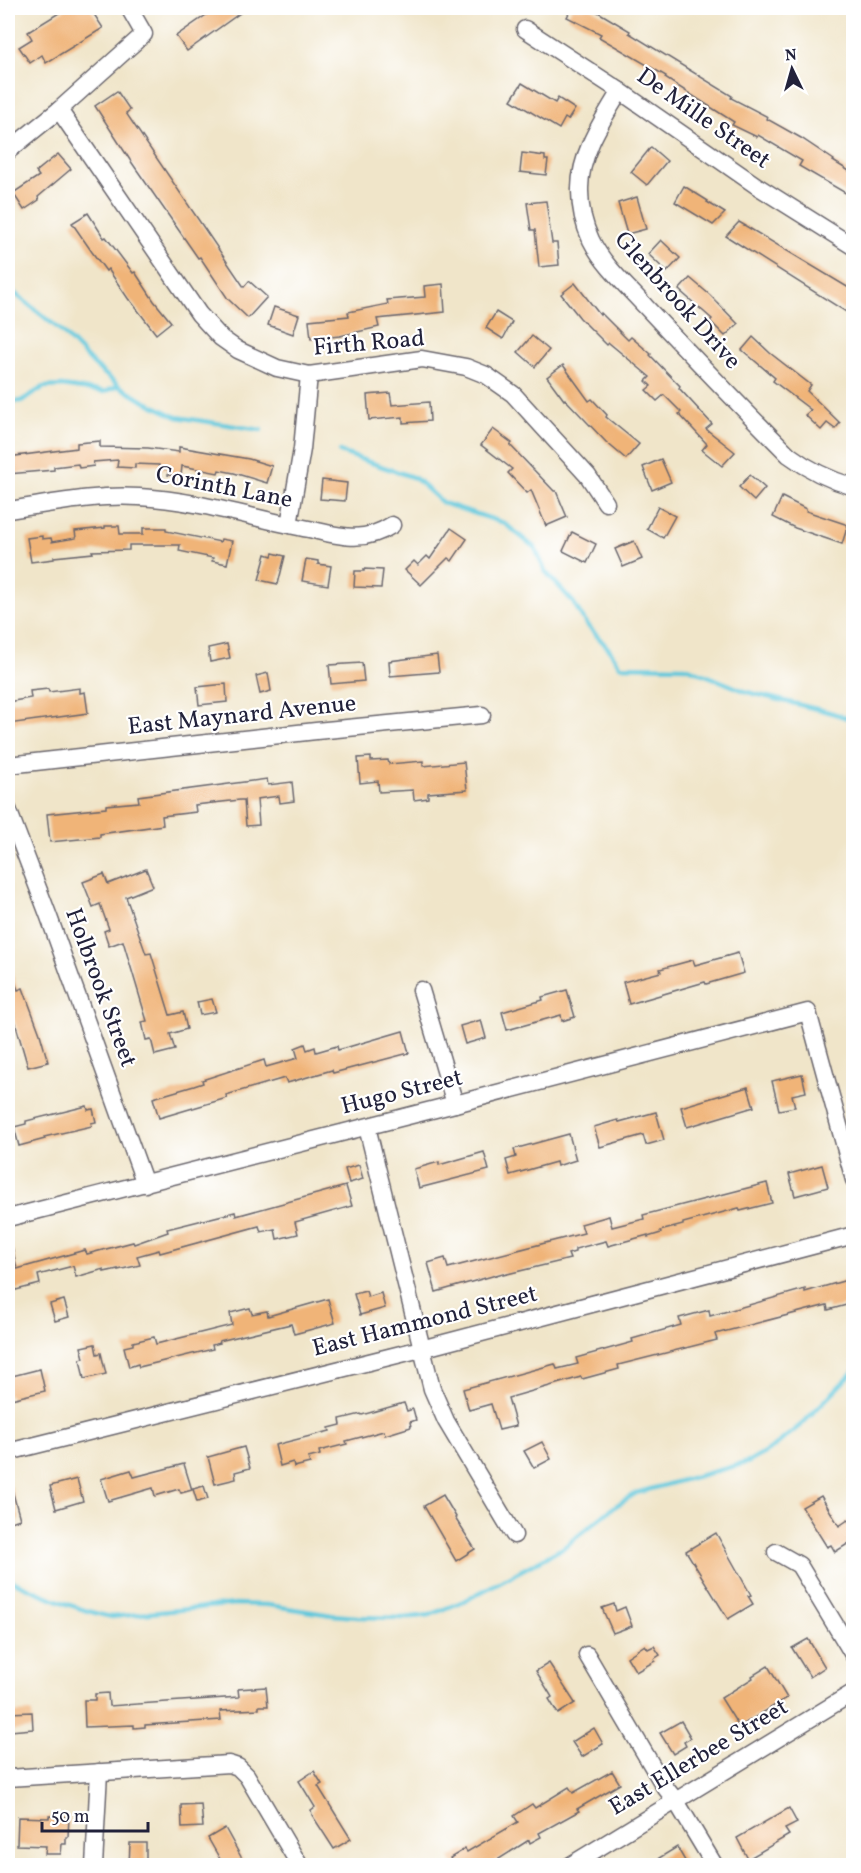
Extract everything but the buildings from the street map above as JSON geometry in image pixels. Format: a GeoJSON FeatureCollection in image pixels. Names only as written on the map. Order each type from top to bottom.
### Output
{"type":"FeatureCollection","features":[{"type":"Feature","properties":{"kind":"street"},"geometry":{"type":"LineString","coordinates":[[8,152],[144,34],[129,8]]}},
{"type":"Feature","properties":{"kind":"street","name":"De Mille Street"},"geometry":{"type":"LineString","coordinates":[[525,29],[620,91],[757,186],[854,247]]}},
{"type":"Feature","properties":{"kind":"street","name":"Glenbrook Drive"},"geometry":{"type":"LineString","coordinates":[[620,91],[590,147],[582,169],[580,190],[582,212],[591,241],[608,265],[709,375],[789,455],[822,476],[854,487]]}},
{"type":"Feature","properties":{"kind":"street","name":"Firth Road"},"geometry":{"type":"LineString","coordinates":[[59,110],[199,314],[221,338],[237,350],[277,368],[309,375],[422,359],[443,362],[486,375],[513,394],[588,476],[606,503]]}},
{"type":"Feature","properties":{"kind":"street"},"geometry":{"type":"LineString","coordinates":[[289,525],[302,449],[309,375]]}},
{"type":"Feature","properties":{"kind":"street","name":"Corinth Lane"},"geometry":{"type":"LineString","coordinates":[[8,510],[137,496],[213,506],[346,537],[370,536],[392,525]]}},
{"type":"Feature","properties":{"kind":"street","name":"East Maynard Avenue"},"geometry":{"type":"LineString","coordinates":[[8,765],[482,715]]}},
{"type":"Feature","properties":{"kind":"street","name":"Holbrook Street"},"geometry":{"type":"LineString","coordinates":[[8,809],[146,1184]]}},
{"type":"Feature","properties":{"kind":"street"},"geometry":{"type":"LineString","coordinates":[[421,990],[455,1104]]}},
{"type":"Feature","properties":{"kind":"street","name":"Hugo Street"},"geometry":{"type":"LineString","coordinates":[[8,1218],[808,1012],[854,1180]]}},
{"type":"Feature","properties":{"kind":"street"},"geometry":{"type":"LineString","coordinates":[[367,1127],[432,1389],[446,1421],[514,1535]]}},
{"type":"Feature","properties":{"kind":"street","name":"East Hammond Street"},"geometry":{"type":"LineString","coordinates":[[8,1452],[421,1349],[854,1235]]}},
{"type":"Feature","properties":{"kind":"street"},"geometry":{"type":"LineString","coordinates":[[776,1552],[799,1565],[854,1656]]}},
{"type":"Feature","properties":{"kind":"street"},"geometry":{"type":"LineString","coordinates":[[587,1655],[664,1786],[676,1801],[715,1866]]}},
{"type":"Feature","properties":{"kind":"street","name":"East Ellerbee Street"},"geometry":{"type":"LineString","coordinates":[[569,1866],[854,1692]]}},
{"type":"Feature","properties":{"kind":"street"},"geometry":{"type":"LineString","coordinates":[[8,1778],[229,1764],[238,1767],[253,1784],[300,1866]]}},
{"type":"Feature","properties":{"kind":"street"},"geometry":{"type":"LineString","coordinates":[[94,1866],[99,1772]]}},
{"type":"Feature","properties":{"kind":"waterway"},"geometry":{"type":"LineString","coordinates":[[8,288],[58,328],[94,365],[119,386],[142,400],[177,417],[261,430]]}},
{"type":"Feature","properties":{"kind":"waterway"},"geometry":{"type":"LineString","coordinates":[[8,402],[21,401],[44,387],[62,386],[104,392],[119,386]]}},
{"type":"Feature","properties":{"kind":"waterway"},"geometry":{"type":"LineString","coordinates":[[340,452],[415,478],[443,503],[504,523],[535,548],[545,571],[573,602],[587,625],[609,649],[620,666],[686,667],[747,692],[854,720]]}},
{"type":"Feature","properties":{"kind":"waterway"},"geometry":{"type":"LineString","coordinates":[[8,1579],[45,1596],[112,1617],[235,1604],[268,1605],[358,1617],[404,1618],[430,1615],[466,1600],[563,1548],[614,1507],[636,1493],[749,1462],[771,1449],[802,1424],[854,1371]]}}]}
